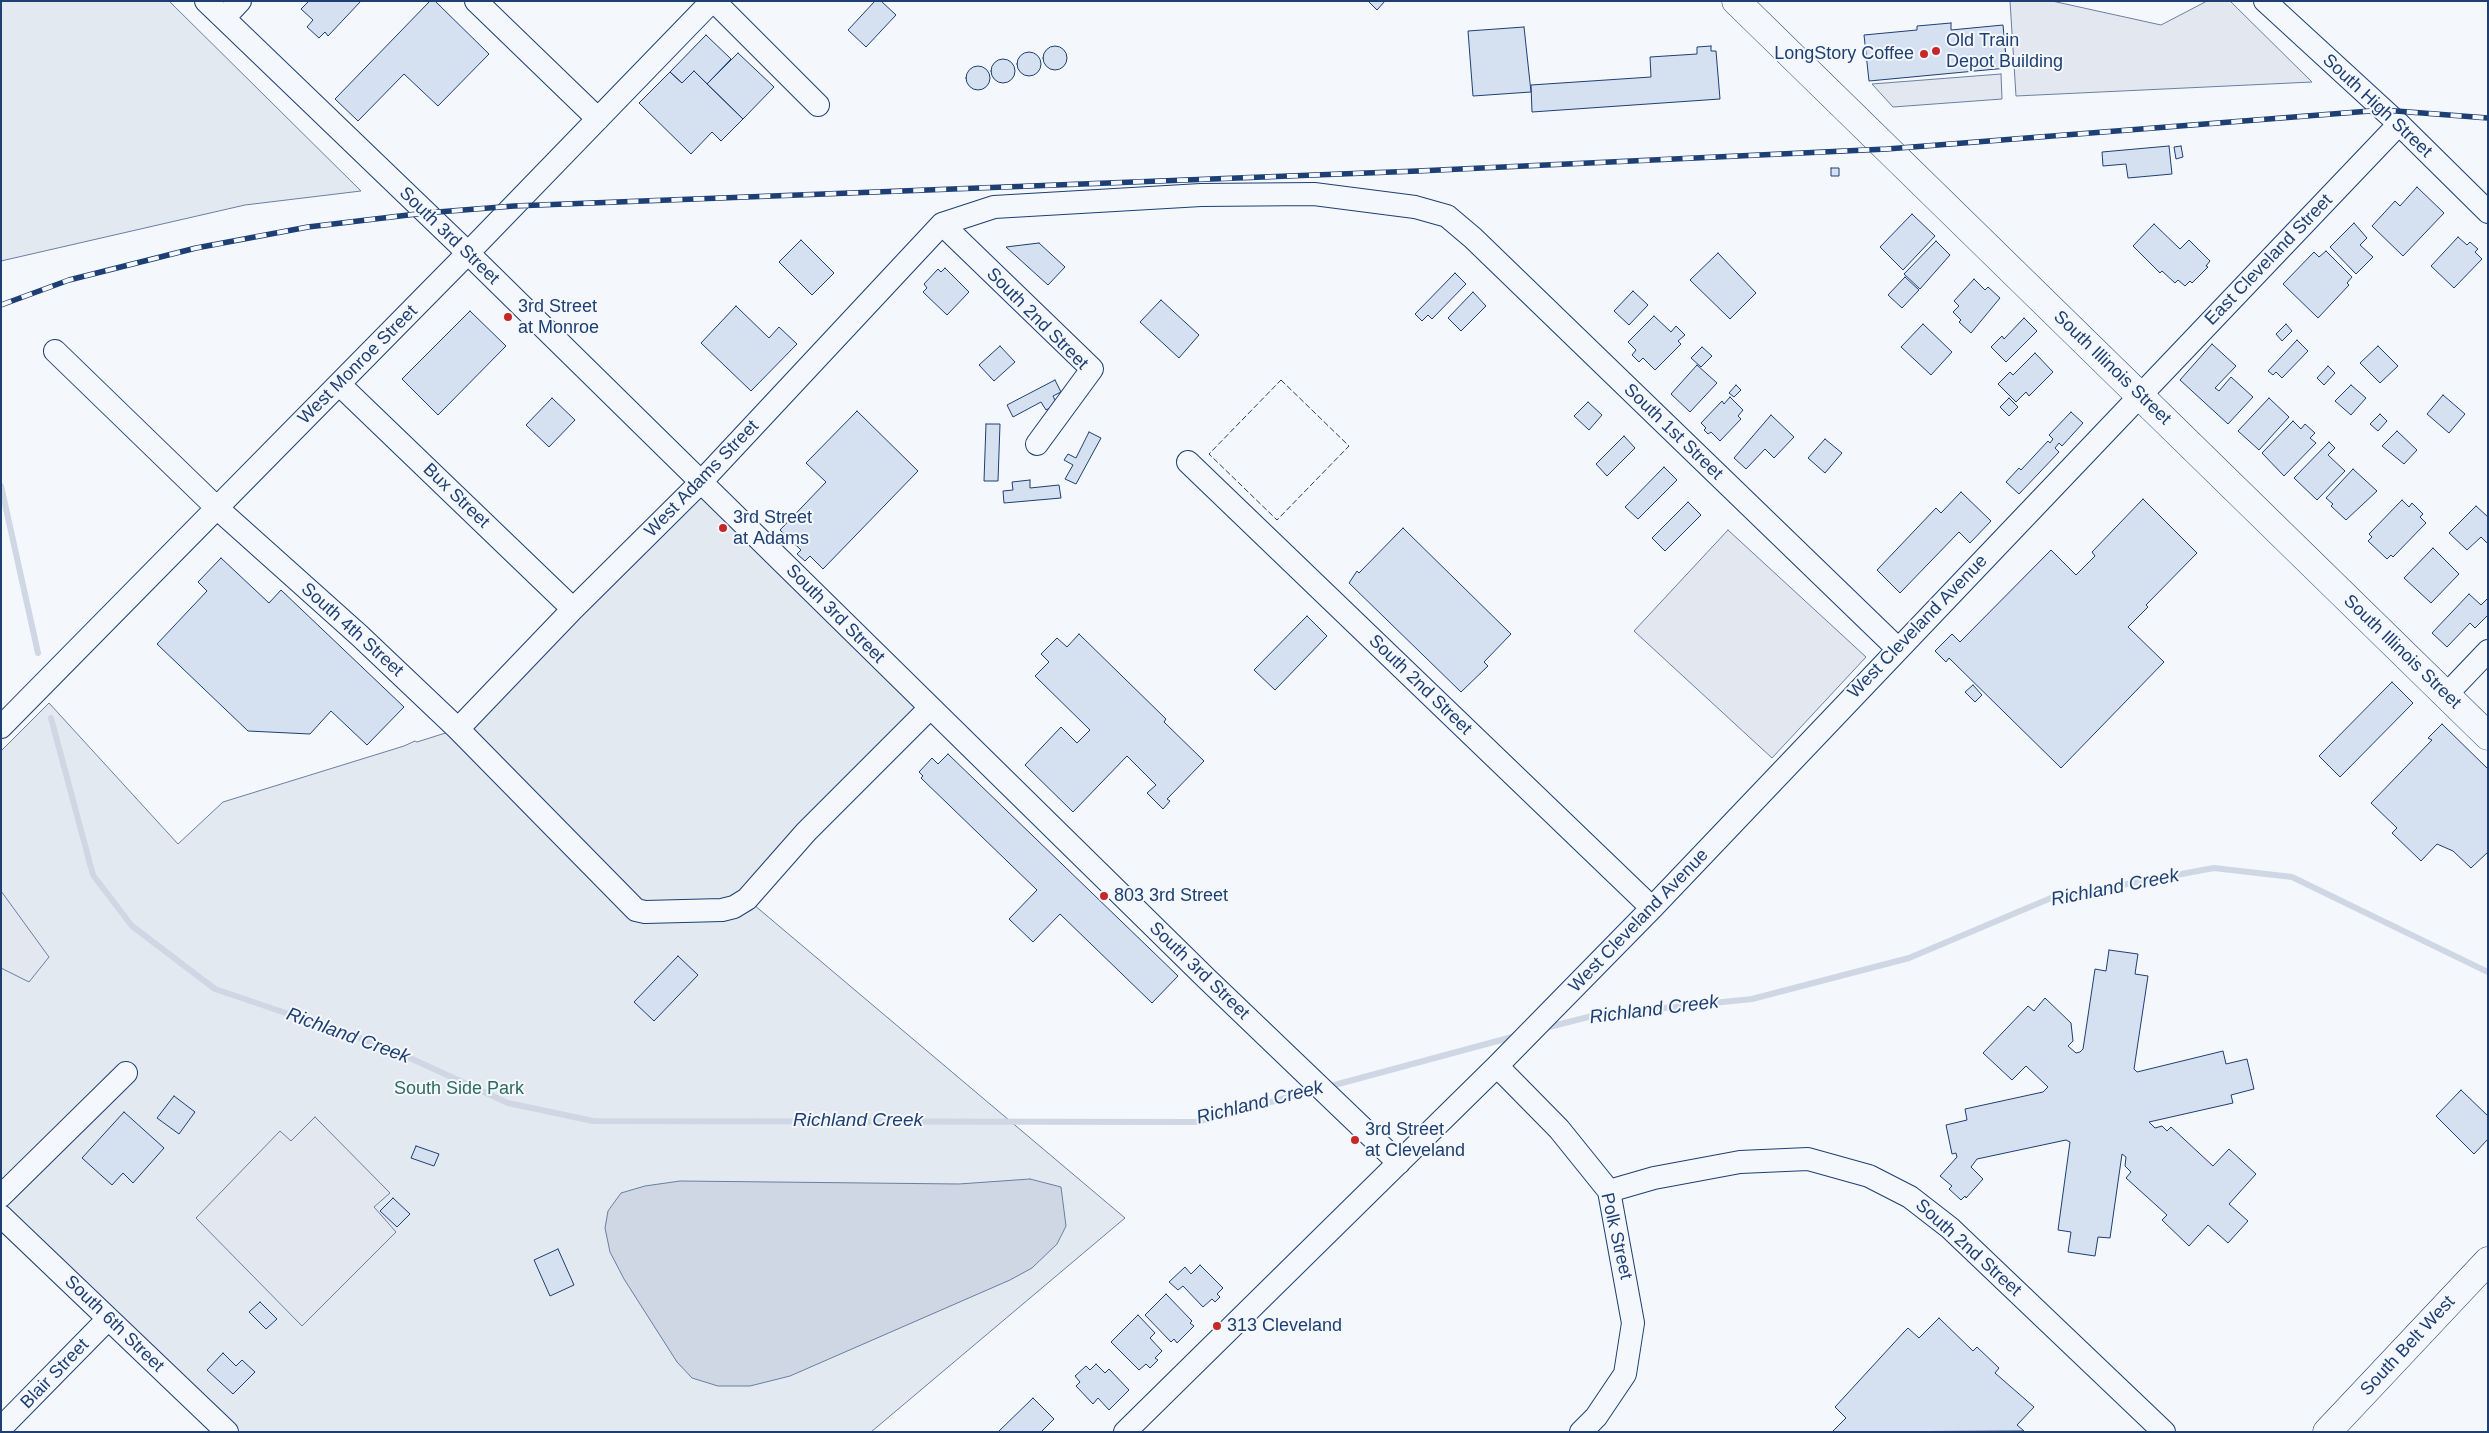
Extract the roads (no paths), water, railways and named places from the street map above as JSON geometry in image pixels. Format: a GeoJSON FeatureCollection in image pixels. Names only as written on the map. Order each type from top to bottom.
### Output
{"type":"FeatureCollection","features":[{"type":"Feature","properties":{"kind":"main road","name":"South Illinois Street"},"geometry":{"type":"LineString","coordinates":[[1736,1],[2488,736]]}},
{"type":"Feature","properties":{"kind":"main road","name":"South Belt West"},"geometry":{"type":"LineString","coordinates":[[2327,1432],[2488,1261]]}},
{"type":"Feature","properties":{"kind":"street","name":"South 3rd Street"},"geometry":{"type":"LineString","coordinates":[[206,1],[468,253],[930,708],[1345,1112],[1400,1162]]}},
{"type":"Feature","properties":{"kind":"street"},"geometry":{"type":"LineString","coordinates":[[224,18],[240,1]]}},
{"type":"Feature","properties":{"kind":"street"},"geometry":{"type":"LineString","coordinates":[[476,1],[598,119]]}},
{"type":"Feature","properties":{"kind":"street"},"geometry":{"type":"LineString","coordinates":[[713,1],[818,105]]}},
{"type":"Feature","properties":{"kind":"street","name":"West Monroe Street"},"geometry":{"type":"LineString","coordinates":[[1,727],[468,253],[713,1]]}},
{"type":"Feature","properties":{"kind":"street","name":"South High Street"},"geometry":{"type":"LineString","coordinates":[[2265,1],[2399,124],[2488,212]]}},
{"type":"Feature","properties":{"kind":"street","name":"East Cleveland Street"},"geometry":{"type":"LineString","coordinates":[[2140,396],[2399,124]]}},
{"type":"Feature","properties":{"kind":"street","name":"South 1st Street"},"geometry":{"type":"LineString","coordinates":[[942,224],[994,208],[1201,195],[1314,194],[1416,207],[1447,216],[1473,238],[1897,648]]}},
{"type":"Feature","properties":{"kind":"street","name":"South 2nd Street"},"geometry":{"type":"LineString","coordinates":[[942,224],[1092,369],[1036,444]]}},
{"type":"Feature","properties":{"kind":"street","name":"West Adams Street"},"geometry":{"type":"LineString","coordinates":[[458,729],[573,609],[701,482],[942,224]]}},
{"type":"Feature","properties":{"kind":"street","name":"South 4th Street"},"geometry":{"type":"LineString","coordinates":[[55,351],[217,508],[360,636],[458,729],[636,910],[644,912],[722,910],[734,907],[747,898],[806,832],[930,708]]}},
{"type":"Feature","properties":{"kind":"street","name":"Bux Street"},"geometry":{"type":"LineString","coordinates":[[339,384],[573,609]]}},
{"type":"Feature","properties":{"kind":"street","name":"West Cleveland Avenue"},"geometry":{"type":"LineString","coordinates":[[1124,1432],[1400,1162],[1572,990],[2140,396]]}},
{"type":"Feature","properties":{"kind":"street","name":"South 2nd Street"},"geometry":{"type":"LineString","coordinates":[[1188,462],[1652,908]]}},
{"type":"Feature","properties":{"kind":"street"},"geometry":{"type":"LineString","coordinates":[[2446,695],[2488,651]]}},
{"type":"Feature","properties":{"kind":"street","name":"Polk Street"},"geometry":{"type":"LineString","coordinates":[[1500,1063],[1559,1129],[1609,1191],[1633,1323],[1625,1374],[1596,1417],[1581,1432]]}},
{"type":"Feature","properties":{"kind":"street"},"geometry":{"type":"LineString","coordinates":[[1,1196],[126,1072]]}},
{"type":"Feature","properties":{"kind":"street","name":"South 2nd Street"},"geometry":{"type":"LineString","coordinates":[[1609,1191],[1654,1178],[1740,1162],[1808,1159],[1869,1176],[1910,1197],[1950,1228],[2164,1432]]}},
{"type":"Feature","properties":{"kind":"street","name":"South 6th Street"},"geometry":{"type":"LineString","coordinates":[[1,1216],[226,1432]]}},
{"type":"Feature","properties":{"kind":"street","name":"Blair Street"},"geometry":{"type":"LineString","coordinates":[[1,1428],[108,1319]]}},
{"type":"Feature","properties":{"kind":"waterway","name":"Richland Creek"},"geometry":{"type":"LineString","coordinates":[[1,486],[38,653]]}},
{"type":"Feature","properties":{"kind":"waterway","name":"Richland Creek"},"geometry":{"type":"LineString","coordinates":[[51,718],[93,875],[132,926],[215,989],[386,1047],[508,1103],[593,1121],[1196,1122],[1315,1090]]}},
{"type":"Feature","properties":{"kind":"waterway","name":"Richland Creek"},"geometry":{"type":"LineString","coordinates":[[1545,1028],[1596,1015],[1752,999],[1909,958],[2051,898],[2214,868],[2292,877],[2488,972]]}},
{"type":"Feature","properties":{"kind":"waterway","name":"Richland Creek"},"geometry":{"type":"LineString","coordinates":[[1327,1087],[1516,1036]]}},
{"type":"Feature","properties":{"kind":"railway"},"geometry":{"type":"LineString","coordinates":[[1,305],[69,280],[196,248],[308,227],[425,213],[514,206],[1418,171],[1887,149],[2383,110],[2488,118]]}},
{"type":"Feature","properties":{"kind":"place","name":"Old Train Depot Building"},"geometry":{"type":"Point","coordinates":[1936,51]}},
{"type":"Feature","properties":{"kind":"place","name":"LongStory Coffee"},"geometry":{"type":"Point","coordinates":[1924,54]}},
{"type":"Feature","properties":{"kind":"place","name":"3rd Street at Monroe"},"geometry":{"type":"Point","coordinates":[508,317]}},
{"type":"Feature","properties":{"kind":"place","name":"3rd Street at Adams"},"geometry":{"type":"Point","coordinates":[723,528]}},
{"type":"Feature","properties":{"kind":"place","name":"803 3rd Street"},"geometry":{"type":"Point","coordinates":[1104,896]}},
{"type":"Feature","properties":{"kind":"place","name":"3rd Street at Cleveland"},"geometry":{"type":"Point","coordinates":[1355,1140]}},
{"type":"Feature","properties":{"kind":"place","name":"313 Cleveland"},"geometry":{"type":"Point","coordinates":[1217,1326]}},
{"type":"Feature","properties":{"kind":"park label","name":"South Side Park"},"geometry":{"type":"Point","coordinates":[459,1089]}}]}
